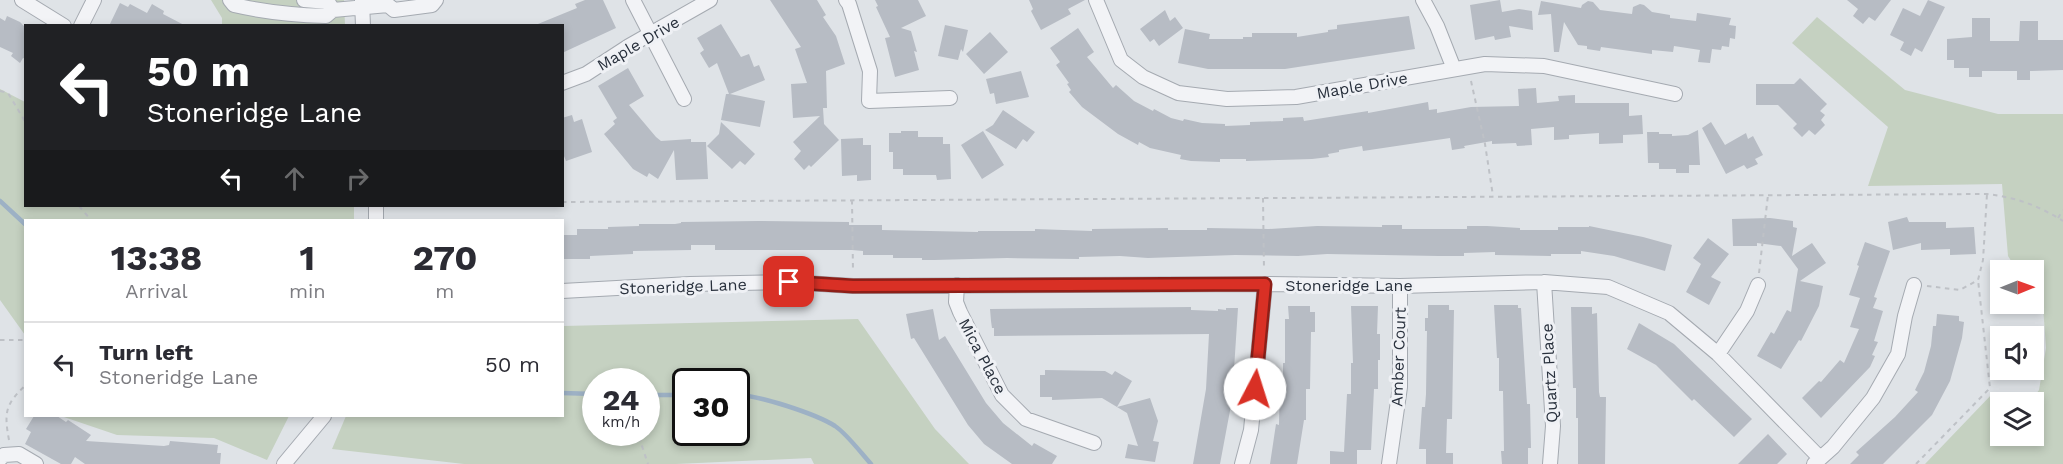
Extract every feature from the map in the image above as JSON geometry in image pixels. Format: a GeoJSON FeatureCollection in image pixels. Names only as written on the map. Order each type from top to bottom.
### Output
{"type":"FeatureCollection","features":[{"type":"Feature","properties":{"kind":"street"},"geometry":{"type":"LineString","coordinates":[[22,0],[61,24]]}},
{"type":"Feature","properties":{"kind":"street"},"geometry":{"type":"LineString","coordinates":[[82,24],[94,0]]}},
{"type":"Feature","properties":{"kind":"street"},"geometry":{"type":"LineString","coordinates":[[230,0],[234,5],[288,14],[327,16],[333,10],[362,4],[390,3],[394,10],[432,5],[436,0]]}},
{"type":"Feature","properties":{"kind":"street"},"geometry":{"type":"LineString","coordinates":[[304,0],[328,2],[333,10]]}},
{"type":"Feature","properties":{"kind":"street"},"geometry":{"type":"LineString","coordinates":[[633,0],[684,99]]}},
{"type":"Feature","properties":{"kind":"street","name":"Maple Drive"},"geometry":{"type":"LineString","coordinates":[[564,82],[586,74],[629,46],[710,0]]}},
{"type":"Feature","properties":{"kind":"street"},"geometry":{"type":"LineString","coordinates":[[846,0],[861,38],[870,71],[869,101],[950,98]]}},
{"type":"Feature","properties":{"kind":"street","name":"Maple Drive"},"geometry":{"type":"LineString","coordinates":[[1096,0],[1121,60],[1143,77],[1178,93],[1227,99],[1296,97],[1485,64],[1544,66],[1674,94]]}},
{"type":"Feature","properties":{"kind":"street"},"geometry":{"type":"LineString","coordinates":[[1423,0],[1460,68]]}},
{"type":"Feature","properties":{"kind":"street"},"geometry":{"type":"LineString","coordinates":[[362,4],[363,24]]}},
{"type":"Feature","properties":{"kind":"street","name":"Stoneridge Lane"},"geometry":{"type":"LineString","coordinates":[[564,291],[789,282],[853,286],[1265,284],[1400,286],[1544,282],[1608,287],[1670,313],[1718,354],[1817,461]]}},
{"type":"Feature","properties":{"kind":"street","name":"Quartz Place"},"geometry":{"type":"LineString","coordinates":[[1544,282],[1553,426],[1550,464]]}},
{"type":"Feature","properties":{"kind":"street"},"geometry":{"type":"LineString","coordinates":[[1242,464],[1251,430],[1265,284]]}},
{"type":"Feature","properties":{"kind":"street","name":"Mica Place"},"geometry":{"type":"LineString","coordinates":[[957,285],[956,302],[960,312],[1002,395],[1026,419],[1095,443]]}},
{"type":"Feature","properties":{"kind":"street"},"geometry":{"type":"LineString","coordinates":[[1718,354],[1747,311],[1758,285]]}},
{"type":"Feature","properties":{"kind":"street"},"geometry":{"type":"LineString","coordinates":[[1817,461],[1833,447],[1873,398],[1898,354],[1914,285]]}},
{"type":"Feature","properties":{"kind":"street","name":"Amber Court"},"geometry":{"type":"LineString","coordinates":[[1389,464],[1400,387],[1400,286]]}},
{"type":"Feature","properties":{"kind":"street"},"geometry":{"type":"LineString","coordinates":[[284,464],[323,417]]}},
{"type":"Feature","properties":{"kind":"street"},"geometry":{"type":"LineString","coordinates":[[6,456],[18,453],[36,464]]}},
{"type":"Feature","properties":{"kind":"path"},"geometry":{"type":"LineString","coordinates":[[1460,68],[1478,106],[1493,196]]}},
{"type":"Feature","properties":{"kind":"path"},"geometry":{"type":"LineString","coordinates":[[0,91],[8,93],[24,120]]}},
{"type":"Feature","properties":{"kind":"path"},"geometry":{"type":"LineString","coordinates":[[1916,464],[1990,388],[1977,280],[1983,260],[1987,194]]}},
{"type":"Feature","properties":{"kind":"path"},"geometry":{"type":"LineString","coordinates":[[564,202],[1987,194],[2017,198],[2044,209],[2063,221]]}},
{"type":"Feature","properties":{"kind":"path"},"geometry":{"type":"LineString","coordinates":[[1761,260],[1768,195]]}},
{"type":"Feature","properties":{"kind":"path"},"geometry":{"type":"LineString","coordinates":[[1263,198],[1265,284]]}},
{"type":"Feature","properties":{"kind":"path"},"geometry":{"type":"LineString","coordinates":[[852,200],[853,286]]}},
{"type":"Feature","properties":{"kind":"path"},"geometry":{"type":"LineString","coordinates":[[80,207],[90,219]]}},
{"type":"Feature","properties":{"kind":"path"},"geometry":{"type":"LineString","coordinates":[[2058,218],[2063,210]]}},
{"type":"Feature","properties":{"kind":"path"},"geometry":{"type":"LineString","coordinates":[[1914,285],[1960,290],[1977,280]]}},
{"type":"Feature","properties":{"kind":"path"},"geometry":{"type":"LineString","coordinates":[[0,340],[24,340]]}},
{"type":"Feature","properties":{"kind":"path"},"geometry":{"type":"LineString","coordinates":[[6,456],[7,407],[12,397],[24,386]]}},
{"type":"Feature","properties":{"kind":"path"},"geometry":{"type":"LineString","coordinates":[[642,446],[648,464]]}},
{"type":"Feature","properties":{"kind":"green space"},"geometry":{"type":"Polygon","coordinates":[[[211,0],[344,0],[345,24],[222,24],[222,18],[211,0]]]}},
{"type":"Feature","properties":{"kind":"green space"},"geometry":{"type":"Polygon","coordinates":[[[1817,17],[1905,90],[1998,114],[2063,114],[2063,464],[1925,464],[1990,396],[1990,446],[2044,446],[2044,392],[2038,392],[2041,380],[2044,380],[2046,348],[2044,260],[2011,260],[2008,256],[2002,184],[1868,186],[1888,127],[1792,43],[1817,17]]]}},
{"type":"Feature","properties":{"kind":"green space"},"geometry":{"type":"Polygon","coordinates":[[[0,89],[24,101],[24,207],[354,207],[354,219],[24,219],[24,334],[0,300],[0,89]]]}},
{"type":"Feature","properties":{"kind":"green space"},"geometry":{"type":"Polygon","coordinates":[[[858,319],[935,429],[969,464],[814,464],[811,458],[676,464],[464,464],[332,449],[346,417],[564,417],[564,326],[858,319]]]}},
{"type":"Feature","properties":{"kind":"green space"},"geometry":{"type":"Polygon","coordinates":[[[64,417],[288,417],[267,460],[214,438],[117,435],[64,417]]]}},
{"type":"Feature","properties":{"kind":"building"},"geometry":{"type":"Polygon","coordinates":[[[585,0],[603,0],[616,28],[564,52],[564,24],[538,24],[577,8],[575,4],[585,0]]]}},
{"type":"Feature","properties":{"kind":"building"},"geometry":{"type":"Polygon","coordinates":[[[770,0],[817,0],[826,15],[823,17],[836,36],[845,64],[826,71],[827,108],[823,108],[824,124],[839,140],[811,167],[809,165],[804,170],[794,159],[801,151],[793,142],[820,116],[793,118],[791,84],[807,83],[795,49],[801,47],[770,0]]]}},
{"type":"Feature","properties":{"kind":"building"},"geometry":{"type":"Polygon","coordinates":[[[875,0],[918,0],[926,16],[901,28],[911,31],[919,70],[895,77],[885,38],[890,37],[875,0]]]}},
{"type":"Feature","properties":{"kind":"building"},"geometry":{"type":"Polygon","coordinates":[[[1029,0],[1085,0],[1068,9],[1071,14],[1041,30],[1031,11],[1033,9],[1029,0]]]}},
{"type":"Feature","properties":{"kind":"building"},"geometry":{"type":"Polygon","coordinates":[[[1500,0],[1502,12],[1519,9],[1532,11],[1533,30],[1509,26],[1511,37],[1495,40],[1494,36],[1475,40],[1470,5],[1500,0]]]}},
{"type":"Feature","properties":{"kind":"building"},"geometry":{"type":"Polygon","coordinates":[[[1847,0],[1891,0],[1875,21],[1869,17],[1863,24],[1853,16],[1858,9],[1847,0]]]}},
{"type":"Feature","properties":{"kind":"building"},"geometry":{"type":"Polygon","coordinates":[[[1928,0],[1945,7],[1922,52],[1915,48],[1911,56],[1900,50],[1904,42],[1890,35],[1903,8],[1920,16],[1928,0]]]}},
{"type":"Feature","properties":{"kind":"building"},"geometry":{"type":"Polygon","coordinates":[[[1541,1],[1581,8],[1588,1],[1593,2],[1600,10],[1632,14],[1633,7],[1640,4],[1652,12],[1670,15],[1670,18],[1696,21],[1697,13],[1731,18],[1729,25],[1736,26],[1735,39],[1730,38],[1729,47],[1722,46],[1721,50],[1712,49],[1710,63],[1698,62],[1700,50],[1674,46],[1673,52],[1652,50],[1652,54],[1601,47],[1600,51],[1587,49],[1587,46],[1578,45],[1564,22],[1559,52],[1554,52],[1551,14],[1538,15],[1541,1]]]}},
{"type":"Feature","properties":{"kind":"building"},"geometry":{"type":"Polygon","coordinates":[[[120,3],[128,7],[130,4],[147,13],[152,4],[164,11],[163,14],[182,24],[110,24],[120,3]]]}},
{"type":"Feature","properties":{"kind":"building"},"geometry":{"type":"Polygon","coordinates":[[[1165,10],[1170,21],[1175,17],[1183,28],[1159,46],[1154,39],[1150,42],[1140,29],[1165,10]]]}},
{"type":"Feature","properties":{"kind":"building"},"geometry":{"type":"Polygon","coordinates":[[[7,16],[24,26],[24,58],[20,63],[11,56],[13,53],[0,47],[0,18],[5,21],[7,16]]]}},
{"type":"Feature","properties":{"kind":"building"},"geometry":{"type":"Polygon","coordinates":[[[1409,16],[1415,49],[1285,69],[1208,69],[1178,63],[1185,29],[1210,34],[1209,39],[1243,39],[1243,37],[1252,37],[1252,33],[1297,33],[1297,37],[1328,32],[1328,30],[1337,29],[1337,25],[1409,16]]]}},
{"type":"Feature","properties":{"kind":"building"},"geometry":{"type":"Polygon","coordinates":[[[1972,18],[1990,18],[1990,41],[2019,41],[2020,21],[2038,21],[2038,40],[2063,40],[2063,70],[2030,71],[2030,80],[2017,80],[2017,71],[1982,71],[1982,77],[1969,77],[1969,68],[1954,68],[1954,60],[1947,60],[1947,39],[1972,37],[1972,18]]]}},
{"type":"Feature","properties":{"kind":"building"},"geometry":{"type":"Polygon","coordinates":[[[721,24],[741,57],[749,54],[754,67],[759,65],[765,80],[730,94],[765,101],[760,127],[721,120],[726,94],[729,94],[717,63],[709,68],[700,53],[704,50],[697,38],[721,24]]]}},
{"type":"Feature","properties":{"kind":"building"},"geometry":{"type":"Polygon","coordinates":[[[945,25],[968,30],[963,52],[961,49],[958,60],[938,56],[945,25]]]}},
{"type":"Feature","properties":{"kind":"building"},"geometry":{"type":"Polygon","coordinates":[[[1078,28],[1094,52],[1087,57],[1113,88],[1116,85],[1134,101],[1153,111],[1154,109],[1171,118],[1183,121],[1184,119],[1225,124],[1225,126],[1250,125],[1250,122],[1283,121],[1283,118],[1303,117],[1304,121],[1428,102],[1429,110],[1437,109],[1437,113],[1471,107],[1519,106],[1518,89],[1536,88],[1537,103],[1559,101],[1558,96],[1575,95],[1575,103],[1629,103],[1629,116],[1642,115],[1643,134],[1623,135],[1623,143],[1599,144],[1599,133],[1569,135],[1569,139],[1554,140],[1554,127],[1531,129],[1532,145],[1492,144],[1492,141],[1452,150],[1450,138],[1363,151],[1362,146],[1339,150],[1339,152],[1328,154],[1329,157],[1312,159],[1246,161],[1246,159],[1220,159],[1220,162],[1180,159],[1181,155],[1150,148],[1139,142],[1138,145],[1118,134],[1082,107],[1069,92],[1071,90],[1067,84],[1069,83],[1056,65],[1060,62],[1050,48],[1078,28]]]}},
{"type":"Feature","properties":{"kind":"building"},"geometry":{"type":"Polygon","coordinates":[[[990,32],[1008,52],[984,74],[966,54],[990,32]]]}},
{"type":"Feature","properties":{"kind":"building"},"geometry":{"type":"Polygon","coordinates":[[[628,68],[644,96],[629,105],[661,141],[691,139],[691,142],[706,142],[708,179],[676,180],[674,150],[658,179],[649,173],[647,177],[633,169],[604,134],[615,124],[613,121],[617,118],[598,86],[628,68]]]}},
{"type":"Feature","properties":{"kind":"building"},"geometry":{"type":"Polygon","coordinates":[[[1021,71],[1029,97],[996,104],[994,93],[990,94],[986,79],[1021,71]]]}},
{"type":"Feature","properties":{"kind":"building"},"geometry":{"type":"Polygon","coordinates":[[[1800,78],[1827,104],[1820,111],[1825,115],[1821,120],[1825,125],[1815,135],[1809,130],[1802,137],[1793,128],[1797,124],[1778,105],[1756,105],[1756,84],[1794,84],[1800,78]]]}},
{"type":"Feature","properties":{"kind":"building"},"geometry":{"type":"Polygon","coordinates":[[[1003,110],[1035,132],[1027,142],[1023,139],[1016,149],[985,130],[993,125],[1003,110]]]}},
{"type":"Feature","properties":{"kind":"building"},"geometry":{"type":"Polygon","coordinates":[[[572,115],[574,122],[582,119],[592,152],[566,161],[564,117],[572,115]]]}},
{"type":"Feature","properties":{"kind":"building"},"geometry":{"type":"Polygon","coordinates":[[[721,122],[755,154],[745,165],[740,161],[732,169],[707,146],[719,134],[721,122]]]}},
{"type":"Feature","properties":{"kind":"building"},"geometry":{"type":"Polygon","coordinates":[[[1711,122],[1725,145],[1746,133],[1748,139],[1753,136],[1763,155],[1755,159],[1758,164],[1747,169],[1744,165],[1726,174],[1702,128],[1711,122]]]}},
{"type":"Feature","properties":{"kind":"building"},"geometry":{"type":"Polygon","coordinates":[[[1698,130],[1700,165],[1689,165],[1689,173],[1676,173],[1676,169],[1659,169],[1659,163],[1648,163],[1647,132],[1672,134],[1672,136],[1688,135],[1698,130]]]}},
{"type":"Feature","properties":{"kind":"building"},"geometry":{"type":"Polygon","coordinates":[[[901,131],[918,131],[918,137],[943,137],[943,144],[950,144],[951,179],[937,180],[936,175],[903,175],[903,169],[893,169],[893,152],[889,152],[889,133],[901,133],[901,131]]]}},
{"type":"Feature","properties":{"kind":"building"},"geometry":{"type":"Polygon","coordinates":[[[983,131],[1004,165],[982,179],[961,145],[983,131]]]}},
{"type":"Feature","properties":{"kind":"building"},"geometry":{"type":"Polygon","coordinates":[[[863,138],[863,145],[871,145],[871,180],[857,181],[857,175],[842,176],[841,139],[863,138]]]}},
{"type":"Feature","properties":{"kind":"building"},"geometry":{"type":"Polygon","coordinates":[[[1907,217],[1909,222],[1946,222],[1946,228],[1974,227],[1976,254],[1950,255],[1950,249],[1921,250],[1921,243],[1893,250],[1888,222],[1907,217]]]}},
{"type":"Feature","properties":{"kind":"building"},"geometry":{"type":"Polygon","coordinates":[[[1770,218],[1793,221],[1793,227],[1797,228],[1792,256],[1812,243],[1826,263],[1800,281],[1823,286],[1819,306],[1801,341],[1799,340],[1781,369],[1757,356],[1771,332],[1774,334],[1787,310],[1791,312],[1798,269],[1781,246],[1757,243],[1757,246],[1733,246],[1732,219],[1770,218]]]}},
{"type":"Feature","properties":{"kind":"building"},"geometry":{"type":"Polygon","coordinates":[[[849,222],[849,225],[882,225],[882,230],[978,232],[1035,231],[1035,229],[1092,231],[1092,229],[1168,228],[1168,230],[1269,229],[1317,226],[1382,227],[1382,225],[1402,225],[1402,229],[1467,229],[1467,226],[1487,226],[1520,228],[1520,230],[1558,230],[1558,227],[1589,226],[1672,245],[1665,271],[1614,256],[1581,251],[1581,254],[1551,254],[1551,256],[1495,255],[1495,252],[1464,253],[1464,256],[1327,254],[922,260],[922,258],[893,258],[893,255],[863,255],[863,251],[852,250],[715,250],[715,245],[691,245],[691,250],[633,251],[633,254],[590,256],[590,259],[564,259],[564,235],[577,235],[577,229],[608,229],[608,227],[639,226],[639,224],[849,222]]]}},
{"type":"Feature","properties":{"kind":"building"},"geometry":{"type":"Polygon","coordinates":[[[1708,238],[1729,254],[1711,277],[1721,282],[1709,305],[1686,292],[1701,264],[1693,258],[1708,238]]]}},
{"type":"Feature","properties":{"kind":"building"},"geometry":{"type":"Polygon","coordinates":[[[1865,242],[1890,251],[1874,297],[1877,298],[1873,308],[1883,311],[1874,341],[1878,342],[1872,355],[1875,356],[1870,367],[1821,418],[1802,398],[1819,381],[1821,382],[1840,360],[1844,363],[1859,329],[1850,327],[1860,298],[1849,295],[1865,242]]]}},
{"type":"Feature","properties":{"kind":"building"},"geometry":{"type":"Polygon","coordinates":[[[1428,305],[1449,305],[1449,310],[1454,310],[1452,419],[1447,419],[1446,453],[1453,453],[1453,464],[1426,464],[1426,449],[1419,449],[1422,407],[1425,407],[1426,394],[1427,331],[1425,331],[1425,318],[1428,318],[1428,305]]]}},
{"type":"Feature","properties":{"kind":"building"},"geometry":{"type":"Polygon","coordinates":[[[1494,305],[1518,305],[1518,308],[1521,308],[1527,404],[1530,404],[1531,448],[1528,448],[1528,464],[1502,464],[1501,451],[1504,451],[1503,391],[1499,391],[1499,358],[1497,358],[1494,305]]]}},
{"type":"Feature","properties":{"kind":"building"},"geometry":{"type":"Polygon","coordinates":[[[1288,306],[1310,306],[1310,312],[1315,312],[1315,332],[1311,332],[1310,389],[1306,389],[1306,420],[1304,420],[1297,464],[1270,464],[1276,424],[1279,425],[1280,376],[1283,376],[1283,363],[1285,363],[1285,319],[1289,319],[1288,306]]]}},
{"type":"Feature","properties":{"kind":"building"},"geometry":{"type":"Polygon","coordinates":[[[1351,306],[1378,306],[1377,334],[1380,334],[1380,360],[1378,360],[1378,389],[1374,389],[1371,450],[1357,450],[1357,464],[1330,464],[1330,451],[1344,452],[1347,394],[1351,394],[1351,363],[1353,363],[1351,306]]]}},
{"type":"Feature","properties":{"kind":"building"},"geometry":{"type":"Polygon","coordinates":[[[1191,307],[1191,310],[1218,311],[1218,309],[1238,308],[1232,400],[1220,464],[1193,464],[1206,389],[1209,334],[994,336],[990,309],[1191,307]]]}},
{"type":"Feature","properties":{"kind":"building"},"geometry":{"type":"Polygon","coordinates":[[[1571,307],[1592,307],[1592,314],[1597,313],[1599,392],[1600,397],[1606,397],[1605,464],[1578,464],[1578,418],[1576,418],[1576,388],[1573,388],[1571,307]]]}},
{"type":"Feature","properties":{"kind":"building"},"geometry":{"type":"Polygon","coordinates":[[[933,309],[939,340],[945,336],[986,403],[1003,423],[1032,446],[1034,443],[1057,456],[1052,464],[1012,464],[984,444],[968,425],[914,338],[911,339],[906,314],[933,309]]]}},
{"type":"Feature","properties":{"kind":"building"},"geometry":{"type":"Polygon","coordinates":[[[1937,314],[1959,316],[1959,321],[1964,322],[1950,381],[1932,415],[1883,464],[1850,464],[1859,455],[1856,452],[1895,417],[1918,392],[1915,390],[1924,372],[1937,314]]]}},
{"type":"Feature","properties":{"kind":"building"},"geometry":{"type":"Polygon","coordinates":[[[1639,323],[1674,344],[1752,419],[1734,437],[1694,399],[1692,401],[1656,365],[1627,349],[1639,323]]]}},
{"type":"Feature","properties":{"kind":"building"},"geometry":{"type":"Polygon","coordinates":[[[1045,370],[1105,371],[1112,375],[1115,371],[1132,381],[1117,407],[1102,398],[1052,400],[1052,397],[1040,397],[1040,375],[1045,375],[1045,370]]]}},
{"type":"Feature","properties":{"kind":"building"},"geometry":{"type":"Polygon","coordinates":[[[1150,398],[1158,421],[1153,441],[1159,442],[1155,462],[1125,458],[1128,444],[1138,446],[1127,413],[1117,407],[1150,398]]]}},
{"type":"Feature","properties":{"kind":"building"},"geometry":{"type":"Polygon","coordinates":[[[33,417],[58,417],[66,422],[68,420],[91,435],[86,441],[164,446],[169,445],[170,441],[218,445],[217,453],[221,453],[220,464],[85,464],[75,457],[71,464],[61,464],[25,444],[31,432],[26,429],[33,417]]]}},
{"type":"Feature","properties":{"kind":"building"},"geometry":{"type":"Polygon","coordinates":[[[1768,434],[1787,454],[1777,464],[1738,464],[1768,434]]]}},
{"type":"Feature","properties":{"kind":"waterway"},"geometry":{"type":"LineString","coordinates":[[0,201],[24,223]]}},
{"type":"Feature","properties":{"kind":"waterway"},"geometry":{"type":"LineString","coordinates":[[564,393],[582,394]]}},
{"type":"Feature","properties":{"kind":"waterway"},"geometry":{"type":"LineString","coordinates":[[660,395],[672,395]]}},
{"type":"Feature","properties":{"kind":"waterway"},"geometry":{"type":"LineString","coordinates":[[750,397],[801,411],[826,421],[844,434],[871,464]]}},
{"type":"Feature","properties":{"kind":"route"},"geometry":{"type":"LineString","coordinates":[[789,282],[853,286],[1265,284],[1255,389]]}}]}
